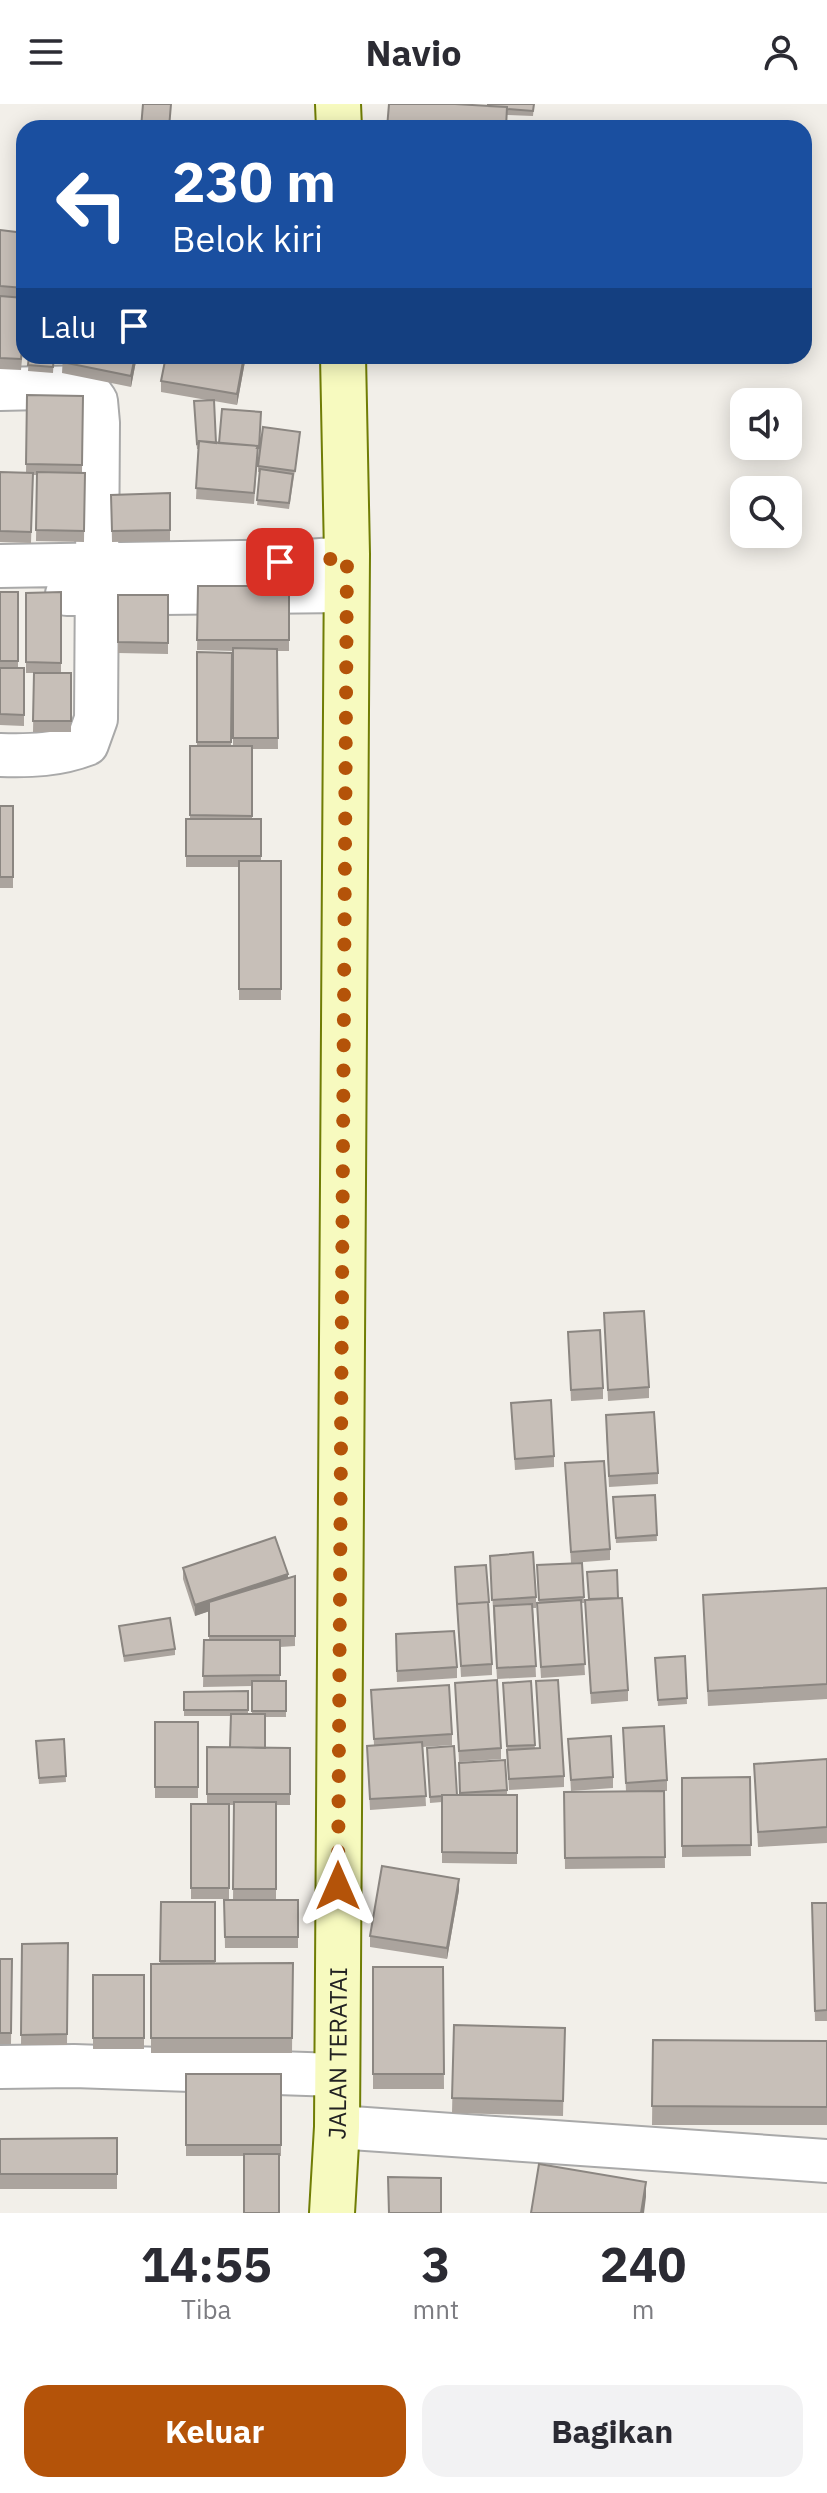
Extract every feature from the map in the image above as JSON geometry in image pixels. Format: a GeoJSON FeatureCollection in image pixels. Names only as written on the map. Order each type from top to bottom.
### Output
{"type":"FeatureCollection","features":[{"type":"Feature","properties":{"kind":"street","name":"JALAN TERATAI"},"geometry":{"type":"LineString","coordinates":[[332,2213],[337,2127],[346,574],[343,364]]}},
{"type":"Feature","properties":{"kind":"street"},"geometry":{"type":"LineString","coordinates":[[0,389],[86,387],[96,401],[98,423],[96,719],[87,744],[64,753],[0,755]]}},
{"type":"Feature","properties":{"kind":"street"},"geometry":{"type":"LineString","coordinates":[[0,566],[96,580]]}},
{"type":"Feature","properties":{"kind":"street"},"geometry":{"type":"LineString","coordinates":[[0,593],[96,580],[346,574]]}},
{"type":"Feature","properties":{"kind":"street"},"geometry":{"type":"LineString","coordinates":[[0,2067],[74,2066],[337,2075]]}},
{"type":"Feature","properties":{"kind":"street"},"geometry":{"type":"LineString","coordinates":[[337,2127],[827,2161]]}},
{"type":"Feature","properties":{"kind":"building"},"geometry":{"type":"Polygon","coordinates":[[[143,104],[171,104],[170,120],[142,120],[143,104]]]}},
{"type":"Feature","properties":{"kind":"building"},"geometry":{"type":"Polygon","coordinates":[[[389,104],[507,107],[506,120],[388,120],[389,104]]]}},
{"type":"Feature","properties":{"kind":"building"},"geometry":{"type":"Polygon","coordinates":[[[488,104],[534,104],[533,111],[488,104]]]}},
{"type":"Feature","properties":{"kind":"building"},"geometry":{"type":"Polygon","coordinates":[[[0,230],[16,232],[16,287],[0,286],[0,230]]]}},
{"type":"Feature","properties":{"kind":"building"},"geometry":{"type":"Polygon","coordinates":[[[0,296],[16,297],[16,359],[0,358],[0,296]]]}},
{"type":"Feature","properties":{"kind":"building"},"geometry":{"type":"Polygon","coordinates":[[[28,364],[53,364],[53,367],[28,364]]]}},
{"type":"Feature","properties":{"kind":"building"},"geometry":{"type":"Polygon","coordinates":[[[72,364],[133,364],[131,376],[72,364]]]}},
{"type":"Feature","properties":{"kind":"building"},"geometry":{"type":"Polygon","coordinates":[[[164,364],[243,364],[237,394],[161,381],[164,364]]]}},
{"type":"Feature","properties":{"kind":"building"},"geometry":{"type":"Polygon","coordinates":[[[27,395],[83,396],[82,465],[26,464],[27,395]]]}},
{"type":"Feature","properties":{"kind":"building"},"geometry":{"type":"Polygon","coordinates":[[[214,400],[216,443],[199,441],[197,444],[194,401],[214,400]]]}},
{"type":"Feature","properties":{"kind":"building"},"geometry":{"type":"Polygon","coordinates":[[[222,409],[261,412],[259,448],[219,443],[222,409]]]}},
{"type":"Feature","properties":{"kind":"building"},"geometry":{"type":"Polygon","coordinates":[[[263,427],[300,432],[295,471],[258,466],[263,427]]]}},
{"type":"Feature","properties":{"kind":"building"},"geometry":{"type":"Polygon","coordinates":[[[199,441],[258,446],[254,493],[196,488],[199,441]]]}},
{"type":"Feature","properties":{"kind":"building"},"geometry":{"type":"Polygon","coordinates":[[[260,469],[293,474],[289,503],[257,500],[260,469]]]}},
{"type":"Feature","properties":{"kind":"building"},"geometry":{"type":"Polygon","coordinates":[[[0,472],[33,473],[31,532],[0,531],[0,472]]]}},
{"type":"Feature","properties":{"kind":"building"},"geometry":{"type":"Polygon","coordinates":[[[37,472],[85,473],[84,531],[36,530],[37,472]]]}},
{"type":"Feature","properties":{"kind":"building"},"geometry":{"type":"Polygon","coordinates":[[[170,493],[170,530],[112,531],[111,495],[170,493]]]}},
{"type":"Feature","properties":{"kind":"building"},"geometry":{"type":"Polygon","coordinates":[[[198,586],[289,586],[289,640],[197,640],[198,586]]]}},
{"type":"Feature","properties":{"kind":"building"},"geometry":{"type":"Polygon","coordinates":[[[0,592],[18,592],[18,661],[0,661],[0,592]]]}},
{"type":"Feature","properties":{"kind":"building"},"geometry":{"type":"Polygon","coordinates":[[[61,592],[61,663],[26,662],[26,593],[61,592]]]}},
{"type":"Feature","properties":{"kind":"building"},"geometry":{"type":"Polygon","coordinates":[[[118,595],[168,595],[168,643],[118,642],[118,595]]]}},
{"type":"Feature","properties":{"kind":"building"},"geometry":{"type":"Polygon","coordinates":[[[233,648],[277,649],[278,738],[233,738],[233,648]]]}},
{"type":"Feature","properties":{"kind":"building"},"geometry":{"type":"Polygon","coordinates":[[[197,652],[232,653],[231,742],[197,742],[197,652]]]}},
{"type":"Feature","properties":{"kind":"building"},"geometry":{"type":"Polygon","coordinates":[[[0,668],[24,668],[24,715],[0,714],[0,668]]]}},
{"type":"Feature","properties":{"kind":"building"},"geometry":{"type":"Polygon","coordinates":[[[34,673],[71,673],[71,721],[33,721],[34,673]]]}},
{"type":"Feature","properties":{"kind":"building"},"geometry":{"type":"Polygon","coordinates":[[[190,746],[252,746],[252,816],[190,815],[190,746]]]}},
{"type":"Feature","properties":{"kind":"building"},"geometry":{"type":"Polygon","coordinates":[[[0,806],[13,806],[13,877],[0,877],[0,806]]]}},
{"type":"Feature","properties":{"kind":"building"},"geometry":{"type":"Polygon","coordinates":[[[186,819],[261,819],[261,856],[186,856],[186,819]]]}},
{"type":"Feature","properties":{"kind":"building"},"geometry":{"type":"Polygon","coordinates":[[[239,861],[281,861],[281,989],[239,989],[239,861]]]}},
{"type":"Feature","properties":{"kind":"building"},"geometry":{"type":"Polygon","coordinates":[[[644,1311],[649,1387],[608,1390],[604,1313],[644,1311]]]}},
{"type":"Feature","properties":{"kind":"building"},"geometry":{"type":"Polygon","coordinates":[[[600,1330],[603,1388],[571,1390],[568,1332],[600,1330]]]}},
{"type":"Feature","properties":{"kind":"building"},"geometry":{"type":"Polygon","coordinates":[[[551,1400],[554,1456],[515,1459],[511,1403],[551,1400]]]}},
{"type":"Feature","properties":{"kind":"building"},"geometry":{"type":"Polygon","coordinates":[[[654,1412],[658,1473],[609,1476],[606,1415],[654,1412]]]}},
{"type":"Feature","properties":{"kind":"building"},"geometry":{"type":"Polygon","coordinates":[[[604,1461],[610,1549],[571,1552],[565,1463],[604,1461]]]}},
{"type":"Feature","properties":{"kind":"building"},"geometry":{"type":"Polygon","coordinates":[[[655,1495],[657,1535],[616,1538],[613,1497],[655,1495]]]}},
{"type":"Feature","properties":{"kind":"building"},"geometry":{"type":"Polygon","coordinates":[[[275,1537],[288,1574],[195,1605],[183,1568],[275,1537]]]}},
{"type":"Feature","properties":{"kind":"building"},"geometry":{"type":"Polygon","coordinates":[[[533,1552],[536,1597],[492,1600],[490,1556],[533,1552]]]}},
{"type":"Feature","properties":{"kind":"building"},"geometry":{"type":"Polygon","coordinates":[[[582,1563],[584,1597],[539,1600],[537,1565],[582,1563]]]}},
{"type":"Feature","properties":{"kind":"building"},"geometry":{"type":"Polygon","coordinates":[[[486,1565],[489,1602],[457,1604],[455,1567],[486,1565]]]}},
{"type":"Feature","properties":{"kind":"building"},"geometry":{"type":"Polygon","coordinates":[[[617,1570],[618,1598],[589,1599],[587,1572],[617,1570]]]}},
{"type":"Feature","properties":{"kind":"building"},"geometry":{"type":"Polygon","coordinates":[[[295,1576],[295,1636],[209,1636],[209,1602],[295,1576]]]}},
{"type":"Feature","properties":{"kind":"building"},"geometry":{"type":"Polygon","coordinates":[[[827,1588],[827,1684],[708,1691],[703,1595],[827,1588]]]}},
{"type":"Feature","properties":{"kind":"building"},"geometry":{"type":"Polygon","coordinates":[[[622,1598],[628,1690],[591,1693],[585,1600],[622,1598]]]}},
{"type":"Feature","properties":{"kind":"building"},"geometry":{"type":"Polygon","coordinates":[[[581,1600],[585,1664],[541,1667],[537,1603],[581,1600]]]}},
{"type":"Feature","properties":{"kind":"building"},"geometry":{"type":"Polygon","coordinates":[[[488,1602],[492,1664],[461,1666],[457,1604],[488,1602]]]}},
{"type":"Feature","properties":{"kind":"building"},"geometry":{"type":"Polygon","coordinates":[[[532,1604],[536,1666],[497,1668],[494,1606],[532,1604]]]}},
{"type":"Feature","properties":{"kind":"building"},"geometry":{"type":"Polygon","coordinates":[[[170,1618],[175,1649],[124,1656],[119,1626],[170,1618]]]}},
{"type":"Feature","properties":{"kind":"building"},"geometry":{"type":"Polygon","coordinates":[[[454,1631],[457,1667],[397,1671],[396,1634],[454,1631]]]}},
{"type":"Feature","properties":{"kind":"building"},"geometry":{"type":"Polygon","coordinates":[[[204,1640],[280,1640],[280,1675],[203,1676],[204,1640]]]}},
{"type":"Feature","properties":{"kind":"building"},"geometry":{"type":"Polygon","coordinates":[[[685,1656],[687,1698],[658,1700],[655,1658],[685,1656]]]}},
{"type":"Feature","properties":{"kind":"building"},"geometry":{"type":"Polygon","coordinates":[[[497,1680],[501,1748],[459,1751],[455,1683],[497,1680]]]}},
{"type":"Feature","properties":{"kind":"building"},"geometry":{"type":"Polygon","coordinates":[[[558,1680],[564,1776],[509,1779],[507,1750],[540,1748],[536,1681],[558,1680]]]}},
{"type":"Feature","properties":{"kind":"building"},"geometry":{"type":"Polygon","coordinates":[[[252,1681],[286,1681],[286,1711],[252,1711],[252,1681]]]}},
{"type":"Feature","properties":{"kind":"building"},"geometry":{"type":"Polygon","coordinates":[[[531,1681],[535,1745],[507,1746],[503,1683],[531,1681]]]}},
{"type":"Feature","properties":{"kind":"building"},"geometry":{"type":"Polygon","coordinates":[[[449,1685],[452,1734],[374,1739],[371,1690],[449,1685]]]}},
{"type":"Feature","properties":{"kind":"building"},"geometry":{"type":"Polygon","coordinates":[[[248,1691],[248,1710],[184,1710],[184,1692],[248,1691]]]}},
{"type":"Feature","properties":{"kind":"building"},"geometry":{"type":"Polygon","coordinates":[[[231,1714],[265,1714],[265,1748],[230,1747],[231,1714]]]}},
{"type":"Feature","properties":{"kind":"building"},"geometry":{"type":"Polygon","coordinates":[[[155,1722],[198,1722],[198,1787],[155,1787],[155,1722]]]}},
{"type":"Feature","properties":{"kind":"building"},"geometry":{"type":"Polygon","coordinates":[[[664,1726],[667,1780],[626,1783],[623,1728],[664,1726]]]}},
{"type":"Feature","properties":{"kind":"building"},"geometry":{"type":"Polygon","coordinates":[[[611,1736],[613,1777],[571,1780],[568,1739],[611,1736]]]}},
{"type":"Feature","properties":{"kind":"building"},"geometry":{"type":"Polygon","coordinates":[[[64,1739],[66,1776],[39,1778],[36,1741],[64,1739]]]}},
{"type":"Feature","properties":{"kind":"building"},"geometry":{"type":"Polygon","coordinates":[[[422,1742],[426,1796],[370,1799],[367,1746],[422,1742]]]}},
{"type":"Feature","properties":{"kind":"building"},"geometry":{"type":"Polygon","coordinates":[[[454,1746],[457,1795],[430,1797],[427,1748],[454,1746]]]}},
{"type":"Feature","properties":{"kind":"building"},"geometry":{"type":"Polygon","coordinates":[[[207,1747],[290,1748],[290,1794],[207,1794],[207,1747]]]}},
{"type":"Feature","properties":{"kind":"building"},"geometry":{"type":"Polygon","coordinates":[[[827,1759],[827,1827],[758,1832],[754,1764],[827,1759]]]}},
{"type":"Feature","properties":{"kind":"building"},"geometry":{"type":"Polygon","coordinates":[[[505,1760],[507,1790],[460,1793],[459,1763],[505,1760]]]}},
{"type":"Feature","properties":{"kind":"building"},"geometry":{"type":"Polygon","coordinates":[[[750,1777],[751,1845],[682,1846],[682,1778],[750,1777]]]}},
{"type":"Feature","properties":{"kind":"building"},"geometry":{"type":"Polygon","coordinates":[[[664,1791],[665,1857],[565,1858],[564,1792],[664,1791]]]}},
{"type":"Feature","properties":{"kind":"building"},"geometry":{"type":"Polygon","coordinates":[[[442,1795],[517,1795],[517,1853],[442,1852],[442,1795]]]}},
{"type":"Feature","properties":{"kind":"building"},"geometry":{"type":"Polygon","coordinates":[[[234,1802],[276,1802],[276,1889],[233,1889],[234,1802]]]}},
{"type":"Feature","properties":{"kind":"building"},"geometry":{"type":"Polygon","coordinates":[[[191,1804],[229,1804],[229,1888],[191,1888],[191,1804]]]}},
{"type":"Feature","properties":{"kind":"building"},"geometry":{"type":"Polygon","coordinates":[[[382,1866],[459,1879],[447,1948],[370,1936],[382,1866]]]}},
{"type":"Feature","properties":{"kind":"building"},"geometry":{"type":"Polygon","coordinates":[[[224,1900],[298,1900],[298,1937],[225,1937],[224,1900]]]}},
{"type":"Feature","properties":{"kind":"building"},"geometry":{"type":"Polygon","coordinates":[[[161,1902],[215,1902],[215,1961],[160,1961],[161,1902]]]}},
{"type":"Feature","properties":{"kind":"building"},"geometry":{"type":"Polygon","coordinates":[[[812,1903],[827,1903],[827,2010],[815,2011],[812,1903]]]}},
{"type":"Feature","properties":{"kind":"building"},"geometry":{"type":"Polygon","coordinates":[[[68,1943],[67,2034],[21,2035],[22,1944],[68,1943]]]}},
{"type":"Feature","properties":{"kind":"building"},"geometry":{"type":"Polygon","coordinates":[[[0,1959],[12,1959],[11,2033],[0,2033],[0,1959]]]}},
{"type":"Feature","properties":{"kind":"building"},"geometry":{"type":"Polygon","coordinates":[[[293,1963],[292,2038],[151,2038],[151,1964],[293,1963]]]}},
{"type":"Feature","properties":{"kind":"building"},"geometry":{"type":"Polygon","coordinates":[[[373,1967],[443,1967],[444,2074],[373,2074],[373,1967]]]}},
{"type":"Feature","properties":{"kind":"building"},"geometry":{"type":"Polygon","coordinates":[[[93,1975],[144,1975],[144,2038],[93,2038],[93,1975]]]}},
{"type":"Feature","properties":{"kind":"building"},"geometry":{"type":"Polygon","coordinates":[[[454,2025],[565,2028],[563,2101],[452,2098],[454,2025]]]}},
{"type":"Feature","properties":{"kind":"building"},"geometry":{"type":"Polygon","coordinates":[[[653,2040],[827,2041],[827,2107],[652,2106],[653,2040]]]}},
{"type":"Feature","properties":{"kind":"building"},"geometry":{"type":"Polygon","coordinates":[[[186,2074],[281,2074],[281,2145],[186,2145],[186,2074]]]}},
{"type":"Feature","properties":{"kind":"building"},"geometry":{"type":"Polygon","coordinates":[[[117,2138],[117,2174],[0,2174],[0,2139],[117,2138]]]}},
{"type":"Feature","properties":{"kind":"building"},"geometry":{"type":"Polygon","coordinates":[[[244,2154],[279,2154],[279,2213],[244,2213],[244,2154]]]}},
{"type":"Feature","properties":{"kind":"building"},"geometry":{"type":"Polygon","coordinates":[[[539,2164],[646,2182],[641,2213],[531,2213],[539,2164]]]}},
{"type":"Feature","properties":{"kind":"building"},"geometry":{"type":"Polygon","coordinates":[[[388,2177],[441,2178],[441,2213],[389,2213],[388,2177]]]}},
{"type":"Feature","properties":{"kind":"route"},"geometry":{"type":"LineString","coordinates":[[280,562],[347,558],[338,1886]]}}]}
